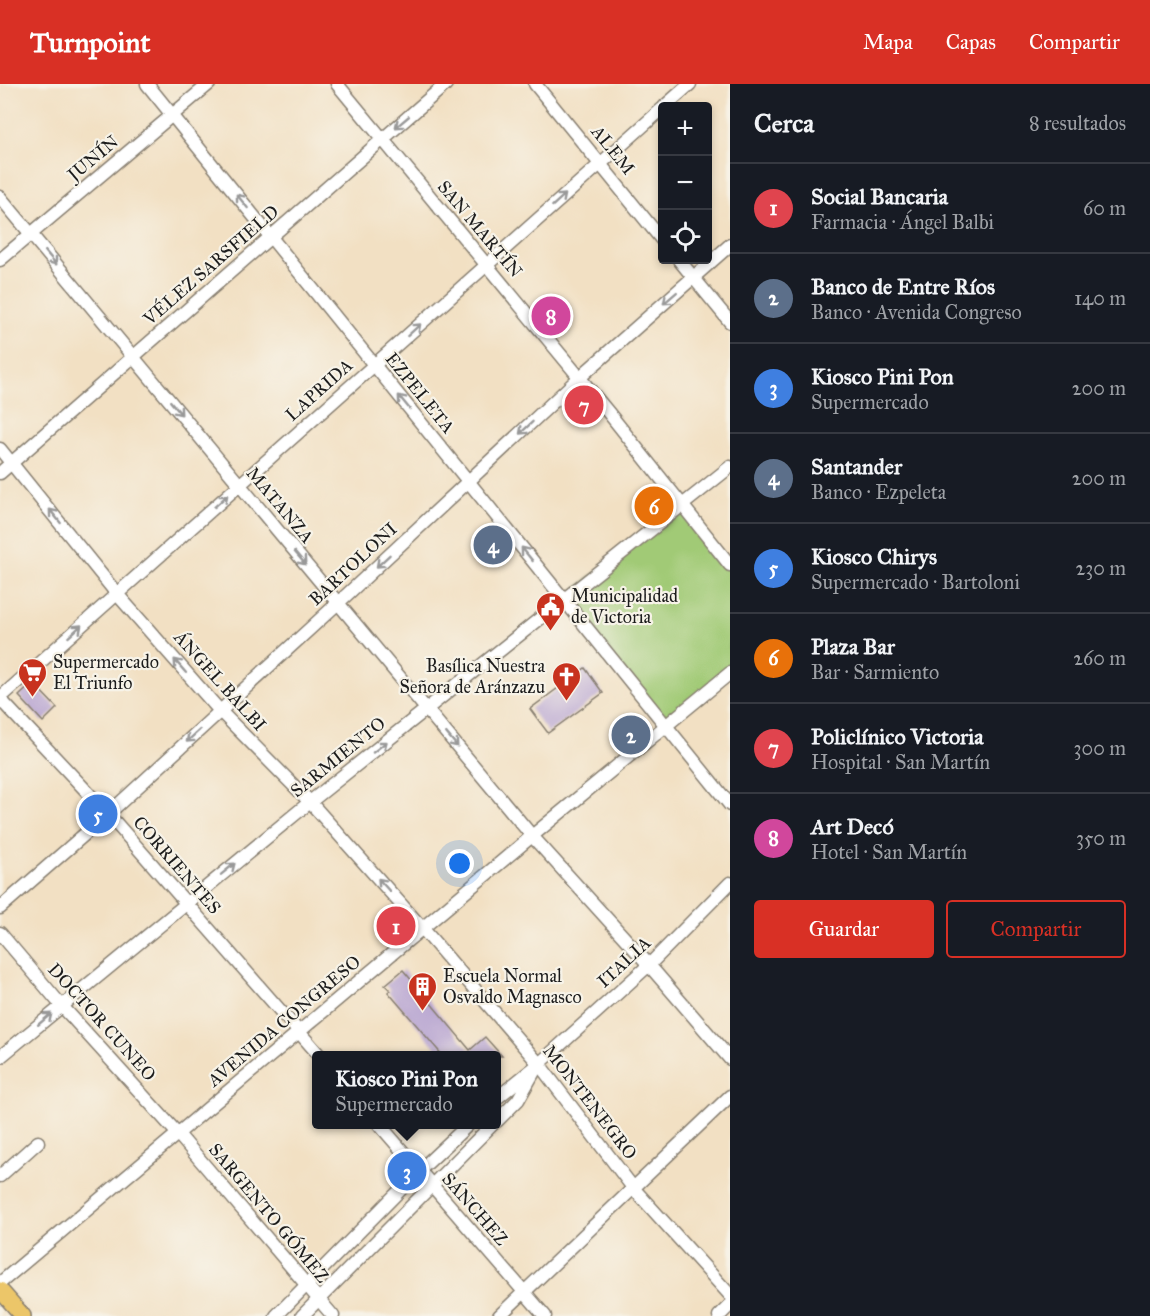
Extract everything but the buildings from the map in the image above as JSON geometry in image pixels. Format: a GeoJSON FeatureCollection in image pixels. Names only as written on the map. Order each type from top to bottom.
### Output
{"type":"FeatureCollection","features":[{"type":"Feature","properties":{"kind":"main road"},"geometry":{"type":"LineString","coordinates":[[0,1290],[22,1316]]}},
{"type":"Feature","properties":{"kind":"street","name":"EZPELETA"},"geometry":{"type":"LineString","coordinates":[[147,84],[730,805]]}},
{"type":"Feature","properties":{"kind":"street","name":"JUNÍN"},"geometry":{"type":"LineString","coordinates":[[0,260],[209,84]]}},
{"type":"Feature","properties":{"kind":"street","name":"SAN MARTÍN"},"geometry":{"type":"LineString","coordinates":[[337,84],[730,565]]}},
{"type":"Feature","properties":{"kind":"street","name":"VÉLEZ SARSFIELD"},"geometry":{"type":"LineString","coordinates":[[0,473],[446,84]]}},
{"type":"Feature","properties":{"kind":"street","name":"ALEM"},"geometry":{"type":"LineString","coordinates":[[535,84],[658,234]]}},
{"type":"Feature","properties":{"kind":"street","name":"LAPRIDA"},"geometry":{"type":"LineString","coordinates":[[670,102],[690,84]]}},
{"type":"Feature","properties":{"kind":"street","name":"LAPRIDA"},"geometry":{"type":"LineString","coordinates":[[0,698],[658,113]]}},
{"type":"Feature","properties":{"kind":"street","name":"MATANZA"},"geometry":{"type":"LineString","coordinates":[[0,197],[532,836],[649,965],[730,1059]]}},
{"type":"Feature","properties":{"kind":"street","name":"BARTOLONI"},"geometry":{"type":"LineString","coordinates":[[0,908],[108,814],[579,378],[730,245]]}},
{"type":"Feature","properties":{"kind":"street"},"geometry":{"type":"LineString","coordinates":[[682,264],[730,322]]}},
{"type":"Feature","properties":{"kind":"street","name":"ÁNGEL BALBI"},"geometry":{"type":"LineString","coordinates":[[0,449],[117,594],[220,711],[310,802],[423,929]]}},
{"type":"Feature","properties":{"kind":"street","name":"SARMIENTO"},"geometry":{"type":"LineString","coordinates":[[0,1057],[310,802],[730,467]]}},
{"type":"Feature","properties":{"kind":"street","name":"AVENIDA CONGRESO"},"geometry":{"type":"LineString","coordinates":[[0,1283],[532,836],[730,673]]}},
{"type":"Feature","properties":{"kind":"street","name":"CORRIENTES"},"geometry":{"type":"LineString","coordinates":[[0,698],[108,814],[300,1031]]}},
{"type":"Feature","properties":{"kind":"street","name":"ITALIA"},"geometry":{"type":"LineString","coordinates":[[539,1064],[649,965],[730,883]]}},
{"type":"Feature","properties":{"kind":"street","name":"MONTENEGRO"},"geometry":{"type":"LineString","coordinates":[[423,929],[539,1064],[634,1189],[730,1295]]}},
{"type":"Feature","properties":{"kind":"street","name":"DOCTOR CUNEO"},"geometry":{"type":"LineString","coordinates":[[0,933],[61,1005],[178,1134]]}},
{"type":"Feature","properties":{"kind":"street"},"geometry":{"type":"LineString","coordinates":[[300,1031],[317,1051]]}},
{"type":"Feature","properties":{"kind":"street"},"geometry":{"type":"LineString","coordinates":[[501,1095],[539,1064]]}},
{"type":"Feature","properties":{"kind":"street"},"geometry":{"type":"LineString","coordinates":[[501,1117],[518,1100],[539,1064]]}},
{"type":"Feature","properties":{"kind":"street"},"geometry":{"type":"LineString","coordinates":[[499,1316],[730,1096]]}},
{"type":"Feature","properties":{"kind":"street","name":"SÁNCHEZ"},"geometry":{"type":"LineString","coordinates":[[382,1129],[545,1316]]}},
{"type":"Feature","properties":{"kind":"street"},"geometry":{"type":"LineString","coordinates":[[276,1316],[419,1171],[465,1129]]}},
{"type":"Feature","properties":{"kind":"street"},"geometry":{"type":"LineString","coordinates":[[302,1316],[489,1129]]}},
{"type":"Feature","properties":{"kind":"street","name":"SARGENTO GÓMEZ"},"geometry":{"type":"LineString","coordinates":[[178,1134],[333,1316]]}},
{"type":"Feature","properties":{"kind":"street"},"geometry":{"type":"LineString","coordinates":[[0,1176],[38,1142]]}},
{"type":"Feature","properties":{"kind":"street"},"geometry":{"type":"LineString","coordinates":[[719,1316],[730,1305]]}},
{"type":"Feature","properties":{"kind":"green space"},"geometry":{"type":"Polygon","coordinates":[[[682,505],[730,565],[730,673],[666,725],[563,599],[682,505]]]}},
{"type":"Feature","properties":{"kind":"place","name":"Art Decó"},"geometry":{"type":"Point","coordinates":[551,316]}},
{"type":"Feature","properties":{"kind":"place","name":"Policlínico Victoria"},"geometry":{"type":"Point","coordinates":[584,405]}},
{"type":"Feature","properties":{"kind":"place","name":"Plaza Bar"},"geometry":{"type":"Point","coordinates":[654,506]}},
{"type":"Feature","properties":{"kind":"place","name":"Santander"},"geometry":{"type":"Point","coordinates":[493,545]}},
{"type":"Feature","properties":{"kind":"place","name":"Municipalidad de Victoria"},"geometry":{"type":"Point","coordinates":[550,632]}},
{"type":"Feature","properties":{"kind":"place","name":"Supermercado El Triunfo"},"geometry":{"type":"Point","coordinates":[32,698]}},
{"type":"Feature","properties":{"kind":"place","name":"Basílica Nuestra Señora de Aránzazu"},"geometry":{"type":"Point","coordinates":[566,702]}},
{"type":"Feature","properties":{"kind":"place","name":"Banco de Entre Ríos"},"geometry":{"type":"Point","coordinates":[631,735]}},
{"type":"Feature","properties":{"kind":"place","name":"Kiosco Chirys"},"geometry":{"type":"Point","coordinates":[98,814]}},
{"type":"Feature","properties":{"kind":"place","name":"Social Bancaria"},"geometry":{"type":"Point","coordinates":[396,926]}},
{"type":"Feature","properties":{"kind":"place","name":"Escuela Normal Osvaldo Magnasco"},"geometry":{"type":"Point","coordinates":[422,1012]}},
{"type":"Feature","properties":{"kind":"place","name":"Kiosco Pini Pon"},"geometry":{"type":"Point","coordinates":[407,1171]}}]}
